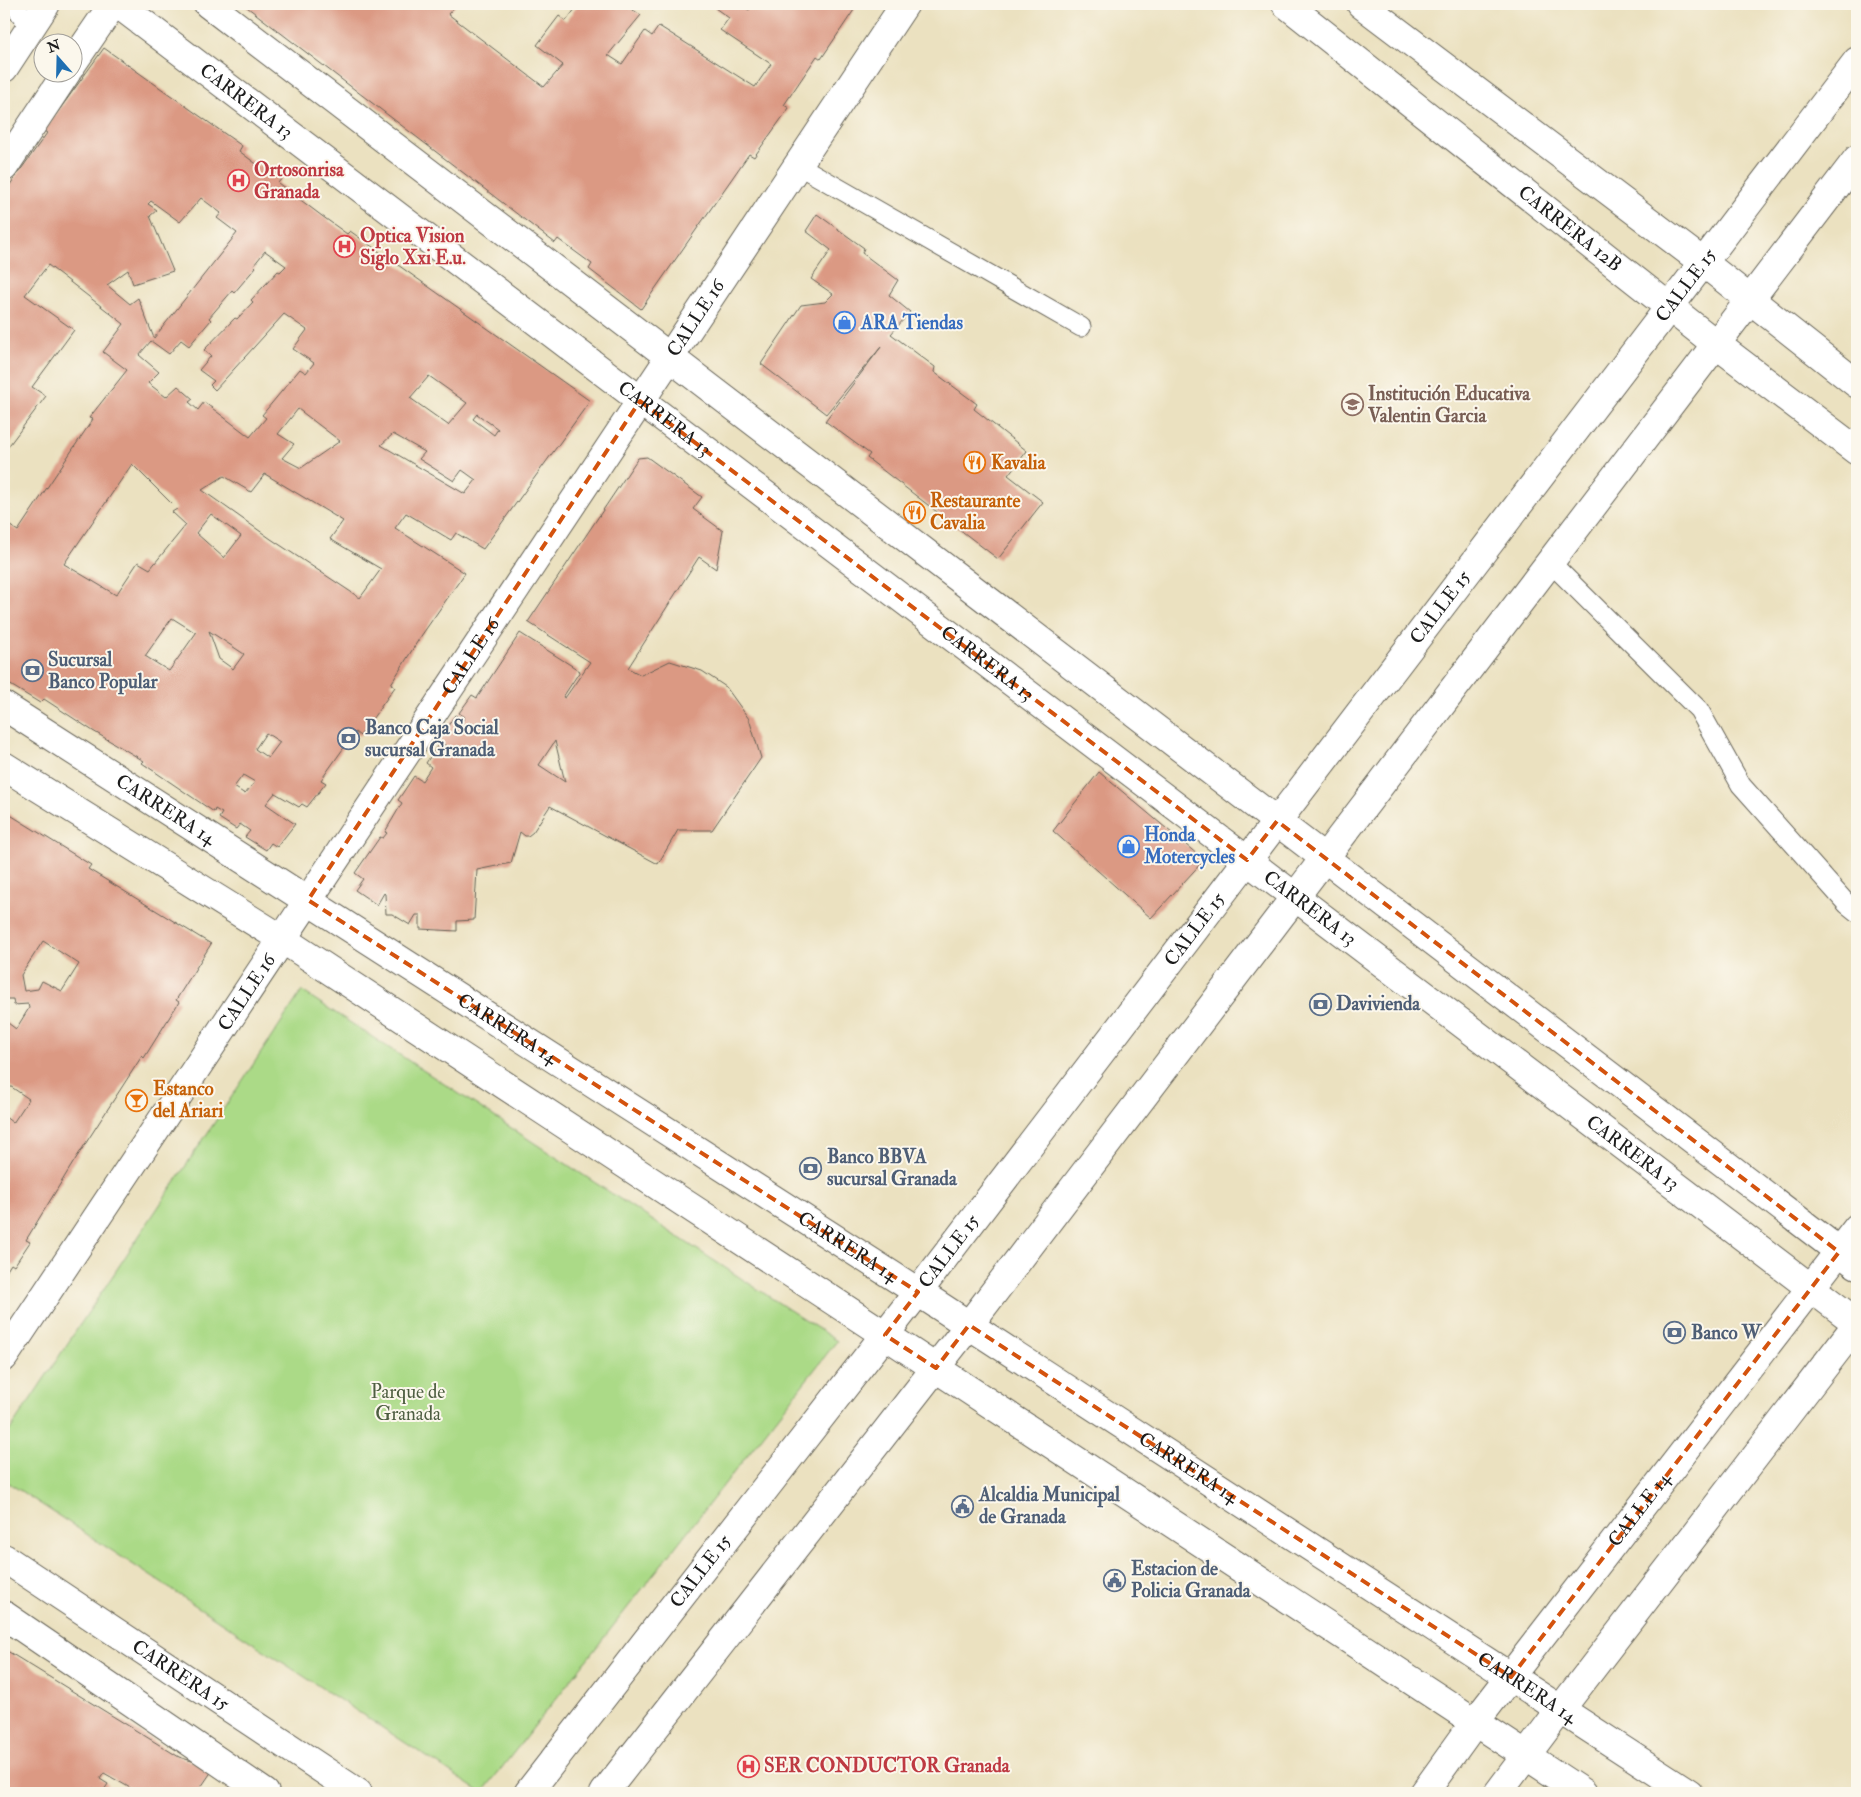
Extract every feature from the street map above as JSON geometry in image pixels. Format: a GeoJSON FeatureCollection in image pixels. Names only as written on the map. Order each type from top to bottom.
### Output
{"type":"FeatureCollection","features":[{"type":"Feature","properties":{"kind":"street"},"geometry":{"type":"LineString","coordinates":[[4,68],[46,4]]}},
{"type":"Feature","properties":{"kind":"street"},"geometry":{"type":"LineString","coordinates":[[82,49],[113,4]]}},
{"type":"Feature","properties":{"kind":"street","name":"CARRERA 13"},"geometry":{"type":"LineString","coordinates":[[118,4],[1857,1323]]}},
{"type":"Feature","properties":{"kind":"street"},"geometry":{"type":"LineString","coordinates":[[208,4],[1848,1259]]}},
{"type":"Feature","properties":{"kind":"street","name":"CALLE 16"},"geometry":{"type":"LineString","coordinates":[[4,1357],[905,4]]}},
{"type":"Feature","properties":{"kind":"street","name":"CARRERA 12B"},"geometry":{"type":"LineString","coordinates":[[1286,4],[1716,344],[1857,451]]}},
{"type":"Feature","properties":{"kind":"street"},"geometry":{"type":"LineString","coordinates":[[1361,4],[1704,263],[1857,384]]}},
{"type":"Feature","properties":{"kind":"street","name":"CALLE 15"},"geometry":{"type":"LineString","coordinates":[[528,1793],[918,1292],[1857,61]]}},
{"type":"Feature","properties":{"kind":"street"},"geometry":{"type":"LineString","coordinates":[[4,167],[60,82]]}},
{"type":"Feature","properties":{"kind":"street"},"geometry":{"type":"LineString","coordinates":[[604,1793],[969,1325],[1857,159]]}},
{"type":"Feature","properties":{"kind":"street","name":"CARRERA 14"},"geometry":{"type":"LineString","coordinates":[[4,706],[918,1292],[1689,1793]]}},
{"type":"Feature","properties":{"kind":"street"},"geometry":{"type":"LineString","coordinates":[[4,766],[282,938],[1583,1793]]}},
{"type":"Feature","properties":{"kind":"street","name":"CALLE 14"},"geometry":{"type":"LineString","coordinates":[[1424,1793],[1475,1722],[1811,1288],[1848,1259],[1857,1228]]}},
{"type":"Feature","properties":{"kind":"street"},"geometry":{"type":"LineString","coordinates":[[1498,1793],[1857,1323]]}},
{"type":"Feature","properties":{"kind":"street","name":"CARRERA 15"},"geometry":{"type":"LineString","coordinates":[[4,1558],[358,1793]]}},
{"type":"Feature","properties":{"kind":"street"},"geometry":{"type":"LineString","coordinates":[[4,1615],[265,1793]]}},
{"type":"Feature","properties":{"kind":"lane"},"geometry":{"type":"LineString","coordinates":[[14,4],[30,28]]}},
{"type":"Feature","properties":{"kind":"lane"},"geometry":{"type":"LineString","coordinates":[[798,165],[1081,327]]}},
{"type":"Feature","properties":{"kind":"lane"},"geometry":{"type":"LineString","coordinates":[[1550,562],[1699,710],[1741,785],[1846,904],[1857,912]]}},
{"type":"Feature","properties":{"kind":"highlighted area"},"geometry":{"type":"Polygon","coordinates":[[[640,401],[1247,860],[1277,821],[1839,1252],[1511,1677],[969,1325],[936,1368],[885,1335],[918,1292],[308,900],[640,401]]]}},
{"type":"Feature","properties":{"kind":"green space","name":"Parque de Granada"},"geometry":{"type":"Polygon","coordinates":[[[302,991],[837,1341],[482,1793],[4,1480],[4,1439],[302,991]]]}},
{"type":"Feature","properties":{"kind":"building"},"geometry":{"type":"Polygon","coordinates":[[[243,4],[457,4],[448,14],[544,87],[563,65],[537,45],[559,16],[566,21],[579,4],[623,4],[641,15],[608,55],[622,64],[645,31],[652,36],[659,26],[755,87],[771,64],[720,30],[729,18],[715,8],[718,4],[740,4],[749,10],[753,4],[858,4],[821,59],[817,56],[784,105],[789,108],[754,157],[749,154],[641,309],[589,269],[592,264],[558,239],[555,243],[243,4]]]}},
{"type":"Feature","properties":{"kind":"building"},"geometry":{"type":"Polygon","coordinates":[[[104,48],[242,146],[239,151],[259,166],[262,162],[283,177],[278,183],[322,216],[347,234],[350,231],[590,401],[483,549],[456,533],[451,540],[406,513],[395,528],[465,573],[419,639],[391,684],[395,687],[360,736],[355,732],[321,780],[326,783],[307,807],[302,804],[299,807],[275,793],[266,804],[295,824],[277,847],[271,843],[266,850],[245,837],[250,831],[240,824],[236,829],[219,818],[222,813],[215,809],[214,812],[142,763],[144,761],[44,699],[40,703],[4,681],[4,522],[18,531],[93,419],[89,418],[127,370],[103,352],[124,324],[48,265],[25,295],[74,330],[32,387],[46,396],[4,452],[4,193],[47,133],[44,131],[79,82],[82,82],[82,78],[104,48]],[[201,198],[180,222],[151,201],[148,204],[157,210],[150,216],[173,271],[133,284],[128,270],[107,285],[130,304],[138,298],[154,338],[237,233],[217,218],[221,213],[201,198]],[[265,251],[254,265],[256,267],[209,318],[211,320],[189,346],[181,340],[169,354],[151,341],[139,355],[159,372],[148,383],[166,397],[178,386],[193,399],[189,402],[198,410],[204,402],[250,437],[266,418],[262,415],[300,369],[306,373],[314,363],[293,349],[307,330],[284,314],[215,390],[210,385],[214,381],[199,370],[211,356],[204,350],[253,302],[251,300],[278,271],[280,272],[286,266],[265,251]],[[429,376],[410,398],[448,425],[467,403],[429,376]],[[298,409],[278,434],[294,444],[282,458],[301,468],[340,441],[298,409]],[[477,414],[473,419],[494,435],[498,429],[477,414]],[[393,434],[381,445],[465,494],[476,480],[462,470],[454,481],[419,459],[425,452],[393,434]],[[132,464],[64,564],[116,595],[138,562],[150,569],[186,525],[172,512],[177,509],[132,464]],[[265,474],[251,492],[224,476],[202,490],[271,539],[360,598],[381,569],[330,539],[343,521],[265,474]],[[211,514],[196,533],[224,558],[241,536],[211,514]],[[172,618],[145,656],[169,671],[196,633],[172,618]],[[209,631],[219,659],[233,669],[244,654],[209,631]],[[266,733],[255,749],[268,758],[280,742],[266,733]],[[243,775],[234,787],[245,794],[255,782],[243,775]]]}},
{"type":"Feature","properties":{"kind":"building"},"geometry":{"type":"Polygon","coordinates":[[[817,214],[864,248],[862,253],[898,280],[889,295],[910,312],[891,334],[935,367],[934,372],[977,404],[974,409],[1027,451],[1008,475],[1043,502],[998,559],[867,458],[870,454],[825,421],[881,347],[826,414],[761,364],[801,305],[825,302],[833,294],[811,279],[831,250],[806,231],[817,214]]]}},
{"type":"Feature","properties":{"kind":"building"},"geometry":{"type":"Polygon","coordinates":[[[647,457],[702,497],[693,509],[723,531],[716,569],[699,557],[628,668],[641,675],[670,661],[702,671],[726,687],[749,719],[761,758],[712,830],[678,830],[658,864],[550,806],[533,832],[525,836],[520,832],[511,863],[477,870],[474,920],[457,921],[457,931],[420,929],[420,915],[416,915],[410,925],[392,914],[386,914],[385,894],[377,905],[355,890],[363,879],[355,873],[380,837],[383,838],[387,833],[385,832],[402,803],[398,800],[414,776],[422,781],[431,767],[426,763],[438,745],[444,748],[445,745],[438,741],[455,715],[463,720],[465,717],[459,713],[472,695],[477,698],[520,633],[580,671],[563,697],[565,698],[590,662],[528,622],[638,458],[647,457]],[[555,741],[539,765],[565,782],[555,741]]]}},
{"type":"Feature","properties":{"kind":"building","name":"Honda Motercycles"},"geometry":{"type":"Polygon","coordinates":[[[1099,772],[1204,860],[1151,918],[1053,831],[1099,772]]]}},
{"type":"Feature","properties":{"kind":"building"},"geometry":{"type":"Polygon","coordinates":[[[4,811],[91,865],[88,869],[211,944],[176,1000],[179,1002],[144,1058],[142,1056],[26,1240],[30,1242],[14,1266],[11,1264],[4,1275],[4,1116],[13,1123],[29,1099],[4,1082],[4,1020],[16,1029],[29,1008],[28,1004],[14,1005],[13,999],[4,999],[4,811]],[[43,941],[21,975],[24,991],[38,989],[42,981],[62,991],[79,964],[43,941]]]}},
{"type":"Feature","properties":{"kind":"building"},"geometry":{"type":"Polygon","coordinates":[[[4,1649],[179,1757],[214,1768],[197,1793],[130,1793],[132,1789],[104,1773],[100,1779],[108,1784],[102,1793],[93,1788],[89,1793],[4,1793],[4,1649]]]}},
{"type":"Feature","properties":{"kind":"place","name":"Ortosonrisa Granada"},"geometry":{"type":"Point","coordinates":[238,181]}},
{"type":"Feature","properties":{"kind":"place","name":"Optica Vision Siglo Xxi E.u."},"geometry":{"type":"Point","coordinates":[344,247]}},
{"type":"Feature","properties":{"kind":"place","name":"ARA Tiendas"},"geometry":{"type":"Point","coordinates":[845,323]}},
{"type":"Feature","properties":{"kind":"place","name":"Institución Educativa Valentin Garcia"},"geometry":{"type":"Point","coordinates":[1352,405]}},
{"type":"Feature","properties":{"kind":"place","name":"Kavalia"},"geometry":{"type":"Point","coordinates":[975,463]}},
{"type":"Feature","properties":{"kind":"place","name":"Restaurante Cavalia"},"geometry":{"type":"Point","coordinates":[914,512]}},
{"type":"Feature","properties":{"kind":"place","name":"Sucursal Banco Popular"},"geometry":{"type":"Point","coordinates":[32,671]}},
{"type":"Feature","properties":{"kind":"place","name":"Banco Caja Social sucursal Granada"},"geometry":{"type":"Point","coordinates":[349,739]}},
{"type":"Feature","properties":{"kind":"place","name":"Honda Motercycles"},"geometry":{"type":"Point","coordinates":[1128,846]}},
{"type":"Feature","properties":{"kind":"place","name":"Davivienda"},"geometry":{"type":"Point","coordinates":[1320,1004]}},
{"type":"Feature","properties":{"kind":"place","name":"Estanco del Ariari"},"geometry":{"type":"Point","coordinates":[137,1100]}},
{"type":"Feature","properties":{"kind":"place","name":"Banco BBVA sucursal Granada"},"geometry":{"type":"Point","coordinates":[811,1168]}},
{"type":"Feature","properties":{"kind":"place","name":"Banco W"},"geometry":{"type":"Point","coordinates":[1675,1333]}},
{"type":"Feature","properties":{"kind":"place","name":"Alcaldia Municipal de Granada"},"geometry":{"type":"Point","coordinates":[963,1506]}},
{"type":"Feature","properties":{"kind":"place","name":"Estacion de Policia Granada"},"geometry":{"type":"Point","coordinates":[1115,1580]}},
{"type":"Feature","properties":{"kind":"place","name":"SER CONDUCTOR Granada"},"geometry":{"type":"Point","coordinates":[748,1766]}}]}
